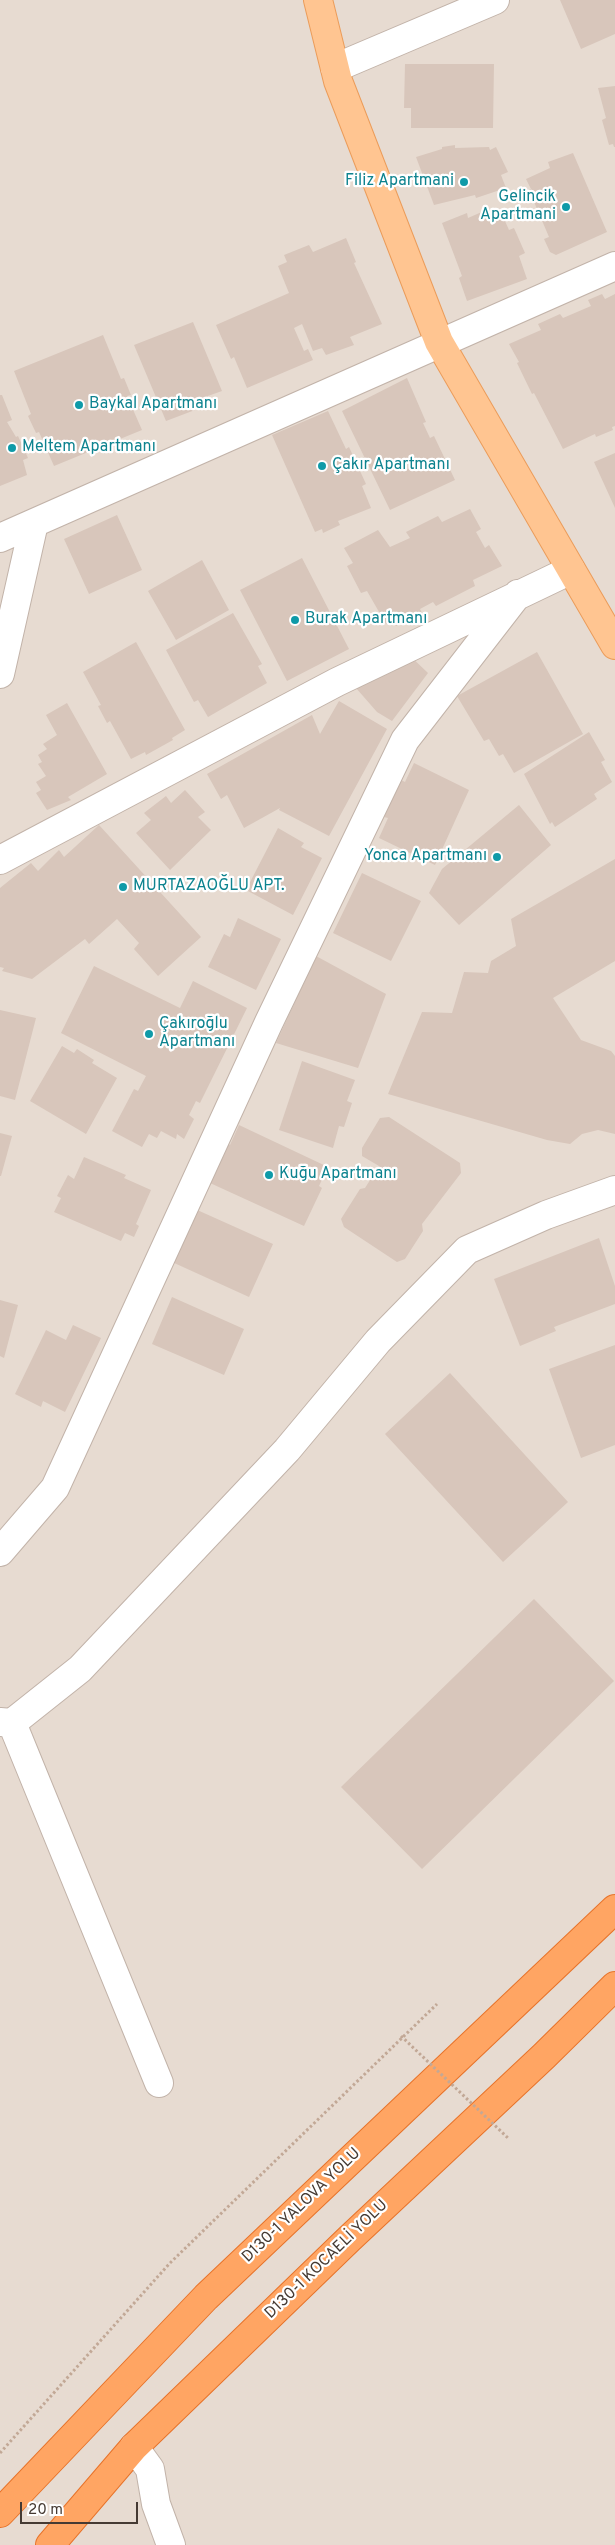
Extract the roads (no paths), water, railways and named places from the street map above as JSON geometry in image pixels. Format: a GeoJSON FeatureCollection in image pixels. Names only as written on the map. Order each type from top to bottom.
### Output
{"type":"FeatureCollection","features":[{"type":"Feature","properties":{"kind":"highway","name":"D130-1 YALOVA YOLU"},"geometry":{"type":"LineString","coordinates":[[0,2514],[206,2297],[615,1909]]}},
{"type":"Feature","properties":{"kind":"highway","name":"D130-1 KOCAELİ YOLU"},"geometry":{"type":"LineString","coordinates":[[50,2545],[134,2447],[615,1986]]}},
{"type":"Feature","properties":{"kind":"main road"},"geometry":{"type":"LineString","coordinates":[[318,0],[335,68],[439,342],[615,645]]}},
{"type":"Feature","properties":{"kind":"street"},"geometry":{"type":"LineString","coordinates":[[335,68],[495,0]]}},
{"type":"Feature","properties":{"kind":"street"},"geometry":{"type":"LineString","coordinates":[[0,538],[439,342],[615,266]]}},
{"type":"Feature","properties":{"kind":"street"},"geometry":{"type":"LineString","coordinates":[[0,674],[34,523]]}},
{"type":"Feature","properties":{"kind":"street"},"geometry":{"type":"LineString","coordinates":[[0,860],[337,682],[571,570]]}},
{"type":"Feature","properties":{"kind":"street"},"geometry":{"type":"LineString","coordinates":[[0,1552],[55,1488],[269,1022],[405,740],[518,594]]}},
{"type":"Feature","properties":{"kind":"street"},"geometry":{"type":"LineString","coordinates":[[159,2083],[6,1722],[80,1669],[287,1450],[378,1341],[467,1250],[546,1215],[615,1190]]}},
{"type":"Feature","properties":{"kind":"street"},"geometry":{"type":"LineString","coordinates":[[134,2447],[150,2469],[156,2504],[171,2545]]}},
{"type":"Feature","properties":{"kind":"place","name":"Filiz Apartmani"},"geometry":{"type":"Point","coordinates":[464,182]}},
{"type":"Feature","properties":{"kind":"place","name":"Gelincik Apartmani"},"geometry":{"type":"Point","coordinates":[566,207]}},
{"type":"Feature","properties":{"kind":"place","name":"Baykal Apartmanı"},"geometry":{"type":"Point","coordinates":[79,405]}},
{"type":"Feature","properties":{"kind":"place","name":"Meltem Apartmanı"},"geometry":{"type":"Point","coordinates":[12,448]}},
{"type":"Feature","properties":{"kind":"place","name":"Çakır Apartmanı"},"geometry":{"type":"Point","coordinates":[322,466]}},
{"type":"Feature","properties":{"kind":"place","name":"Burak Apartmanı"},"geometry":{"type":"Point","coordinates":[295,620]}},
{"type":"Feature","properties":{"kind":"place","name":"Yonca Apartmanı"},"geometry":{"type":"Point","coordinates":[497,857]}},
{"type":"Feature","properties":{"kind":"place","name":"MURTAZAOĞLU APT."},"geometry":{"type":"Point","coordinates":[123,887]}},
{"type":"Feature","properties":{"kind":"place","name":"Çakıroğlu Apartmanı"},"geometry":{"type":"Point","coordinates":[149,1034]}},
{"type":"Feature","properties":{"kind":"place","name":"Kuğu Apartmanı"},"geometry":{"type":"Point","coordinates":[269,1175]}}]}
